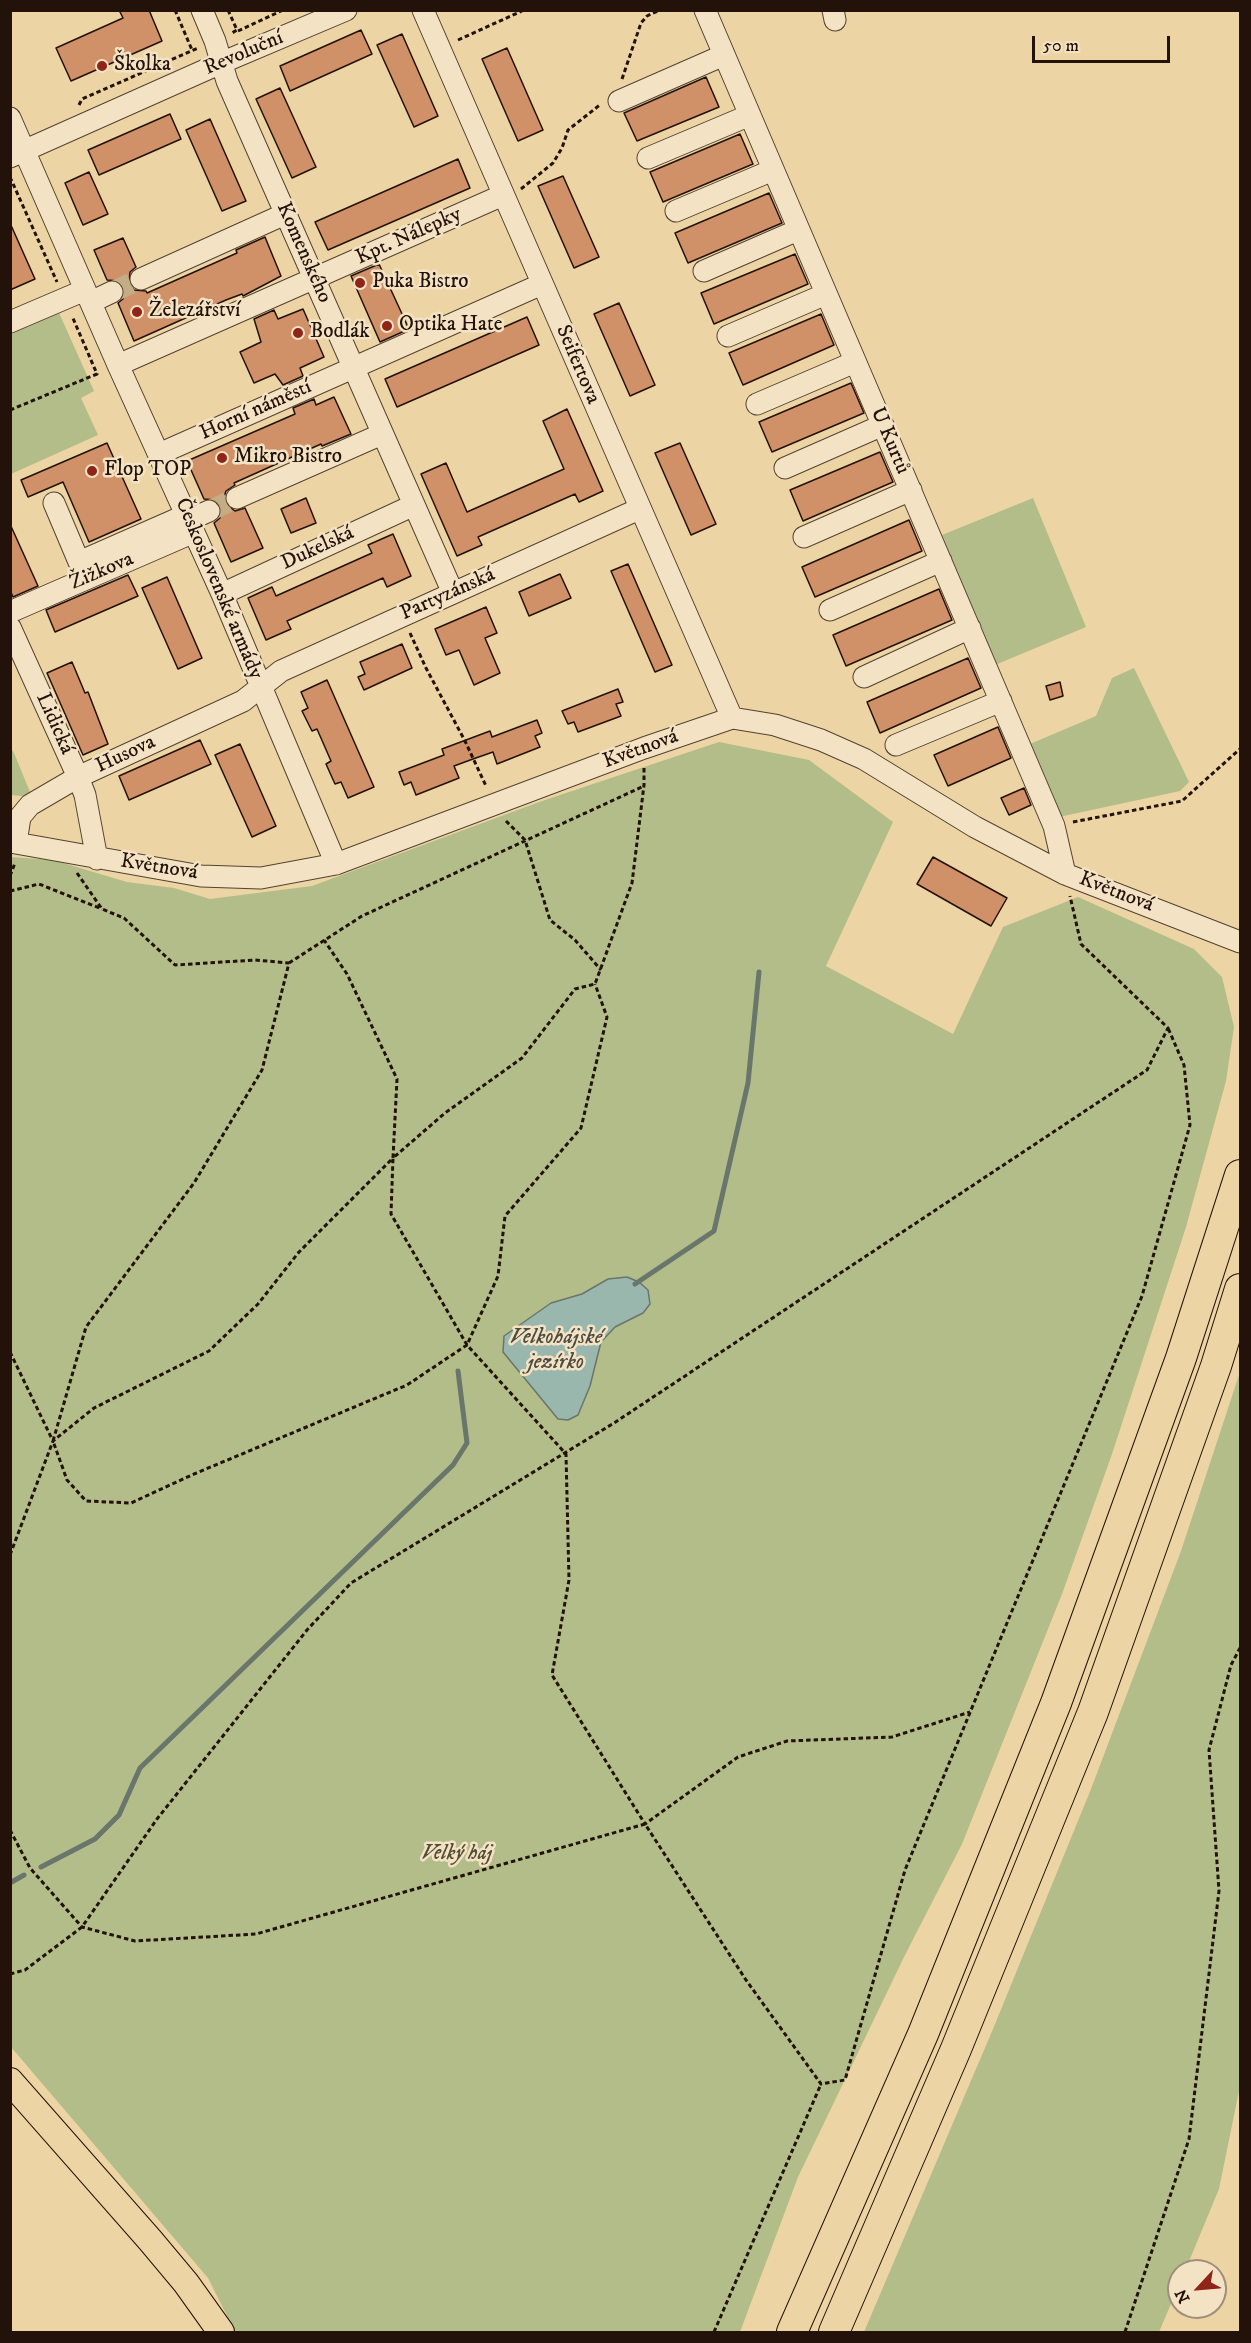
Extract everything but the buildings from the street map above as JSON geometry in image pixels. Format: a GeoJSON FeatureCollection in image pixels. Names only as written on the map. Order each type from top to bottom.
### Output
{"type":"FeatureCollection","features":[{"type":"Feature","properties":{"kind":"highway"},"geometry":{"type":"LineString","coordinates":[[792,2332],[923,2034],[1056,1703],[1181,1358],[1240,1175]]}},
{"type":"Feature","properties":{"kind":"highway"},"geometry":{"type":"LineString","coordinates":[[834,2332],[956,2049],[1092,1712],[1216,1366],[1240,1289]]}},
{"type":"Feature","properties":{"kind":"main road"},"geometry":{"type":"LineString","coordinates":[[10,2081],[150,2240],[186,2283],[221,2332]]}},
{"type":"Feature","properties":{"kind":"street","name":"Komenského"},"geometry":{"type":"LineString","coordinates":[[202,10],[215,41],[227,81],[453,593]]}},
{"type":"Feature","properties":{"kind":"street","name":"Revoluční"},"geometry":{"type":"LineString","coordinates":[[18,154],[346,10]]}},
{"type":"Feature","properties":{"kind":"street","name":"Seifertova"},"geometry":{"type":"LineString","coordinates":[[423,10],[510,194],[542,284],[732,718]]}},
{"type":"Feature","properties":{"kind":"street","name":"U Kurtů"},"geometry":{"type":"LineString","coordinates":[[705,10],[1054,826],[1065,873]]}},
{"type":"Feature","properties":{"kind":"street"},"geometry":{"type":"LineString","coordinates":[[614,96],[724,55]]}},
{"type":"Feature","properties":{"kind":"street"},"geometry":{"type":"LineString","coordinates":[[648,158],[750,115]]}},
{"type":"Feature","properties":{"kind":"street","name":"Československé armády"},"geometry":{"type":"LineString","coordinates":[[10,118],[18,154],[88,296],[190,522],[336,864]]}},
{"type":"Feature","properties":{"kind":"street"},"geometry":{"type":"LineString","coordinates":[[676,211],[773,170]]}},
{"type":"Feature","properties":{"kind":"street","name":"Kpt. Nálepky"},"geometry":{"type":"LineString","coordinates":[[315,279],[510,194]]}},
{"type":"Feature","properties":{"kind":"street"},"geometry":{"type":"LineString","coordinates":[[141,279],[285,214]]}},
{"type":"Feature","properties":{"kind":"street"},"geometry":{"type":"LineString","coordinates":[[704,271],[798,230]]}},
{"type":"Feature","properties":{"kind":"street"},"geometry":{"type":"LineString","coordinates":[[118,365],[315,279]]}},
{"type":"Feature","properties":{"kind":"street","name":"Horní náměstí"},"geometry":{"type":"LineString","coordinates":[[159,454],[542,284]]}},
{"type":"Feature","properties":{"kind":"street"},"geometry":{"type":"LineString","coordinates":[[10,322],[88,296],[112,292]]}},
{"type":"Feature","properties":{"kind":"street"},"geometry":{"type":"LineString","coordinates":[[728,336],[826,294]]}},
{"type":"Feature","properties":{"kind":"street"},"geometry":{"type":"LineString","coordinates":[[758,404],[855,362]]}},
{"type":"Feature","properties":{"kind":"street"},"geometry":{"type":"LineString","coordinates":[[785,468],[883,425]]}},
{"type":"Feature","properties":{"kind":"street"},"geometry":{"type":"LineString","coordinates":[[237,498],[382,434]]}},
{"type":"Feature","properties":{"kind":"street"},"geometry":{"type":"LineString","coordinates":[[804,537],[911,490]]}},
{"type":"Feature","properties":{"kind":"street","name":"Žižkova"},"geometry":{"type":"LineString","coordinates":[[54,503],[79,561],[190,522]]}},
{"type":"Feature","properties":{"kind":"street","name":"Dukelská"},"geometry":{"type":"LineString","coordinates":[[222,594],[414,505]]}},
{"type":"Feature","properties":{"kind":"street","name":"Partyzánská"},"geometry":{"type":"LineString","coordinates":[[260,687],[281,671],[639,509]]}},
{"type":"Feature","properties":{"kind":"street"},"geometry":{"type":"LineString","coordinates":[[190,522],[209,511]]}},
{"type":"Feature","properties":{"kind":"street","name":"Žižkova"},"geometry":{"type":"LineString","coordinates":[[10,612],[190,522]]}},
{"type":"Feature","properties":{"kind":"street"},"geometry":{"type":"LineString","coordinates":[[830,610],[941,561]]}},
{"type":"Feature","properties":{"kind":"street","name":"Lidická"},"geometry":{"type":"LineString","coordinates":[[10,627],[85,795],[97,859]]}},
{"type":"Feature","properties":{"kind":"street"},"geometry":{"type":"LineString","coordinates":[[864,677],[970,628]]}},
{"type":"Feature","properties":{"kind":"street","name":"Husova"},"geometry":{"type":"LineString","coordinates":[[13,843],[20,817],[30,805],[78,777],[243,701],[260,687]]}},
{"type":"Feature","properties":{"kind":"street"},"geometry":{"type":"LineString","coordinates":[[896,745],[1001,701]]}},
{"type":"Feature","properties":{"kind":"street","name":"Květnová"},"geometry":{"type":"LineString","coordinates":[[13,843],[201,876],[261,878],[336,864],[494,795],[732,718],[775,725],[821,740],[864,759],[975,826],[1065,873],[1237,940]]}},
{"type":"Feature","properties":{"kind":"path"},"geometry":{"type":"LineString","coordinates":[[175,10],[192,50]]}},
{"type":"Feature","properties":{"kind":"path"},"geometry":{"type":"LineString","coordinates":[[244,39],[237,30],[283,10]]}},
{"type":"Feature","properties":{"kind":"path"},"geometry":{"type":"LineString","coordinates":[[439,48],[524,10]]}},
{"type":"Feature","properties":{"kind":"path"},"geometry":{"type":"LineString","coordinates":[[510,194],[554,163],[568,130],[614,96],[641,23],[646,16],[660,10]]}},
{"type":"Feature","properties":{"kind":"path"},"geometry":{"type":"LineString","coordinates":[[406,625],[506,822],[525,840],[550,920],[575,940],[601,970]]}},
{"type":"Feature","properties":{"kind":"path"},"geometry":{"type":"LineString","coordinates":[[10,1352],[53,1441],[67,1480],[86,1501],[131,1503],[407,1384],[467,1345],[498,1276],[505,1216],[581,1128],[607,1017],[595,984],[632,883],[645,785],[644,748]]}},
{"type":"Feature","properties":{"kind":"path"},"geometry":{"type":"LineString","coordinates":[[1054,826],[1182,801],[1240,749]]}},
{"type":"Feature","properties":{"kind":"path"},"geometry":{"type":"LineString","coordinates":[[10,891],[39,884],[124,918],[175,965],[255,960],[289,963],[362,916],[645,785]]}},
{"type":"Feature","properties":{"kind":"path"},"geometry":{"type":"LineString","coordinates":[[62,852],[102,909]]}},
{"type":"Feature","properties":{"kind":"path"},"geometry":{"type":"LineString","coordinates":[[821,2084],[844,2080],[905,1870],[1142,1296],[1190,1125],[1184,1065],[1168,1029],[1081,944],[1065,873]]}},
{"type":"Feature","properties":{"kind":"path"},"geometry":{"type":"LineString","coordinates":[[324,940],[347,974],[397,1079],[391,1214],[467,1345],[566,1454],[569,1580],[552,1675],[746,1980],[821,2084]]}},
{"type":"Feature","properties":{"kind":"path"},"geometry":{"type":"LineString","coordinates":[[10,1555],[53,1441],[86,1327],[194,1183],[262,1070],[289,963]]}},
{"type":"Feature","properties":{"kind":"path"},"geometry":{"type":"LineString","coordinates":[[53,1441],[94,1408],[209,1351],[258,1304],[299,1252],[393,1158],[445,1113],[522,1058],[576,989],[595,984]]}},
{"type":"Feature","properties":{"kind":"path"},"geometry":{"type":"LineString","coordinates":[[10,1974],[25,1970],[82,1928],[157,1819],[307,1630],[351,1583],[566,1454],[1147,1070],[1168,1029]]}},
{"type":"Feature","properties":{"kind":"path"},"geometry":{"type":"LineString","coordinates":[[1125,2332],[1189,2139],[1220,1892],[1209,1750],[1231,1665],[1240,1648]]}},
{"type":"Feature","properties":{"kind":"path"},"geometry":{"type":"LineString","coordinates":[[10,1830],[30,1868],[82,1928],[135,1941],[256,1934],[645,1824],[738,1757],[787,1741],[892,1737],[970,1712]]}},
{"type":"Feature","properties":{"kind":"path"},"geometry":{"type":"LineString","coordinates":[[714,2332],[821,2084]]}},
{"type":"Feature","properties":{"kind":"green space"},"geometry":{"type":"Polygon","coordinates":[[[56,306],[94,391],[81,398],[98,435],[11,474],[10,327],[56,306]]]}},
{"type":"Feature","properties":{"kind":"green space"},"geometry":{"type":"Polygon","coordinates":[[[1033,498],[1086,627],[995,665],[942,535],[1033,498]]]}},
{"type":"Feature","properties":{"kind":"green space"},"geometry":{"type":"Polygon","coordinates":[[[1134,668],[1189,782],[1180,791],[1059,817],[1030,744],[1096,716],[1112,678],[1134,668]]]}},
{"type":"Feature","properties":{"kind":"green space","name":"Velký háj"},"geometry":{"type":"Polygon","coordinates":[[[719,742],[809,760],[893,822],[826,966],[953,1034],[1003,927],[1078,897],[1194,949],[1222,977],[1234,1027],[1226,1081],[1186,1227],[1112,1454],[1062,1594],[962,1844],[905,1955],[798,2177],[740,2332],[235,2332],[208,2278],[11,2047],[10,857],[53,860],[127,882],[174,888],[210,899],[312,886],[542,801],[719,742]],[[608,1279],[582,1294],[551,1303],[568,1420],[578,1415],[590,1386],[601,1342],[615,1327],[643,1313],[608,1279]]]}},
{"type":"Feature","properties":{"kind":"green space"},"geometry":{"type":"Polygon","coordinates":[[[10,747],[14,753],[32,797],[11,795],[10,747]]]}},
{"type":"Feature","properties":{"kind":"green space"},"geometry":{"type":"Polygon","coordinates":[[[1240,1372],[1240,2086],[1219,2189],[1190,2259],[1167,2259],[1167,2313],[1159,2332],[864,2332],[993,2029],[1091,1789],[1181,1551],[1240,1372]]]}},
{"type":"Feature","properties":{"kind":"water","name":"Velkohájské jezírko"},"geometry":{"type":"Polygon","coordinates":[[[627,1277],[639,1282],[648,1290],[650,1304],[643,1313],[615,1327],[601,1342],[590,1386],[578,1415],[568,1420],[558,1419],[503,1352],[504,1336],[551,1303],[582,1294],[608,1279],[627,1277]]]}},
{"type":"Feature","properties":{"kind":"waterway"},"geometry":{"type":"LineString","coordinates":[[635,1284],[714,1231],[748,1083],[759,972]]}},
{"type":"Feature","properties":{"kind":"waterway"},"geometry":{"type":"LineString","coordinates":[[41,1867],[95,1839],[119,1815],[140,1768],[453,1465],[467,1443],[458,1371]]}},
{"type":"Feature","properties":{"kind":"waterway"},"geometry":{"type":"LineString","coordinates":[[10,1883],[24,1875]]}},
{"type":"Feature","properties":{"kind":"tunnel"},"geometry":{"type":"LineString","coordinates":[[112,292],[141,279]]}},
{"type":"Feature","properties":{"kind":"tunnel"},"geometry":{"type":"LineString","coordinates":[[209,511],[237,498]]}},
{"type":"Feature","properties":{"kind":"place","name":"Školka"},"geometry":{"type":"Point","coordinates":[102,66]}},
{"type":"Feature","properties":{"kind":"place","name":"Puka Bistro"},"geometry":{"type":"Point","coordinates":[360,283]}},
{"type":"Feature","properties":{"kind":"place","name":"Železářství"},"geometry":{"type":"Point","coordinates":[137,312]}},
{"type":"Feature","properties":{"kind":"place","name":"Optika Hate"},"geometry":{"type":"Point","coordinates":[387,326]}},
{"type":"Feature","properties":{"kind":"place","name":"Bodlák"},"geometry":{"type":"Point","coordinates":[298,333]}},
{"type":"Feature","properties":{"kind":"place","name":"Mikro Bistro"},"geometry":{"type":"Point","coordinates":[222,458]}},
{"type":"Feature","properties":{"kind":"place","name":"Flop TOP"},"geometry":{"type":"Point","coordinates":[92,471]}}]}
